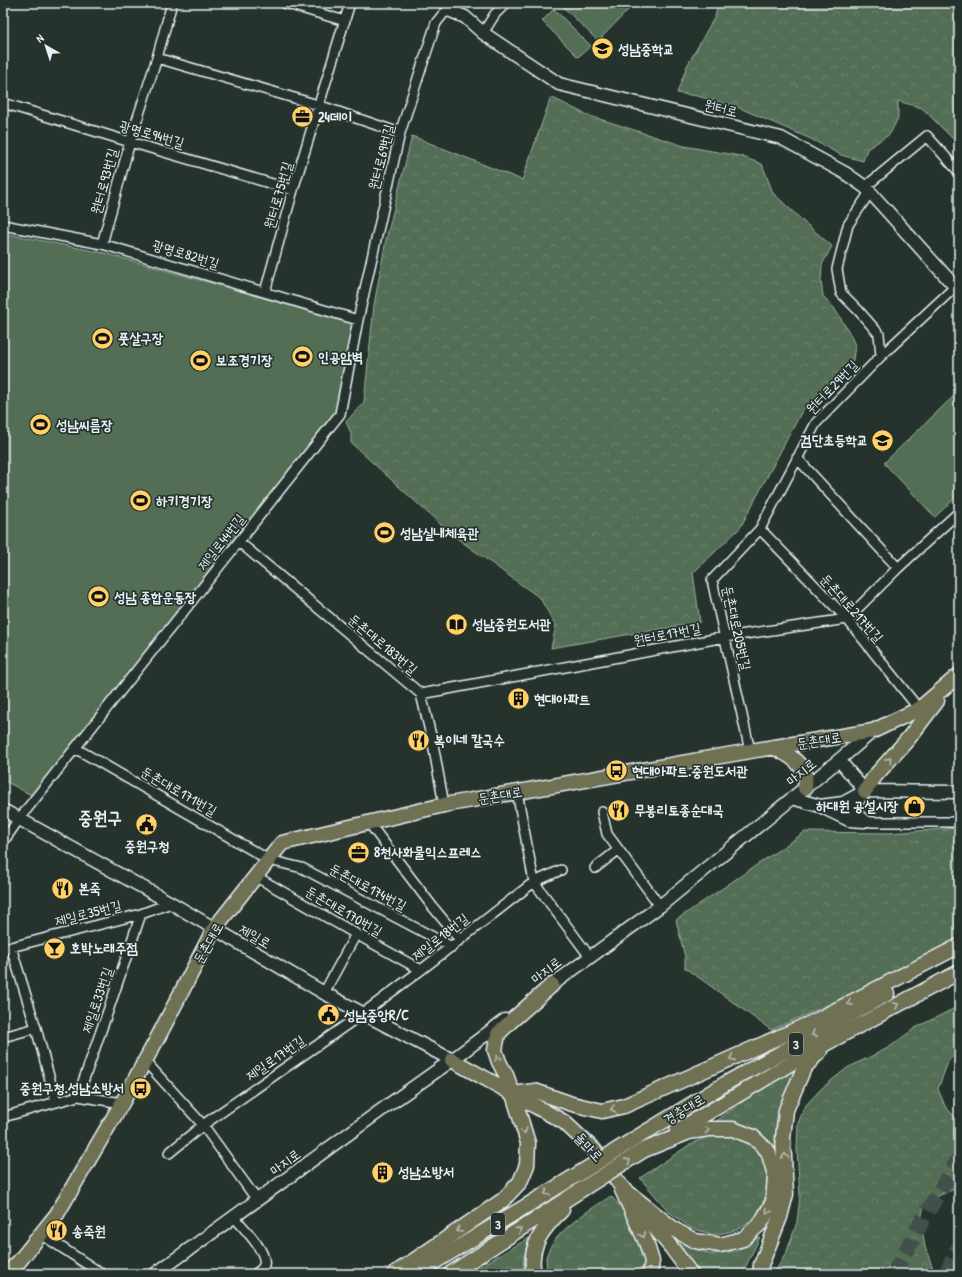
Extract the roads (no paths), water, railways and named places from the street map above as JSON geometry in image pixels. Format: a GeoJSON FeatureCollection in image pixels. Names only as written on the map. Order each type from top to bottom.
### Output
{"type":"FeatureCollection","features":[{"type":"Feature","properties":{"kind":"main road","name":"둔촌대로"},"geometry":{"type":"LineString","coordinates":[[5,1274],[17,1264],[57,1214],[145,1061],[214,929],[282,843],[444,805],[773,747],[873,731],[919,709],[957,678]]}},
{"type":"Feature","properties":{"kind":"main road"},"geometry":{"type":"LineString","coordinates":[[865,791],[875,776],[908,739],[957,678]]}},
{"type":"Feature","properties":{"kind":"main road"},"geometry":{"type":"LineString","coordinates":[[773,747],[786,753],[798,764],[805,775],[805,788]]}},
{"type":"Feature","properties":{"kind":"main road"},"geometry":{"type":"LineString","coordinates":[[513,1094],[535,1090],[572,1104],[602,1111],[624,1106],[815,1021],[959,946]]}},
{"type":"Feature","properties":{"kind":"main road","name":"경충대로"},"geometry":{"type":"LineString","coordinates":[[415,1274],[728,1082],[959,954]]}},
{"type":"Feature","properties":{"kind":"main road","name":"경충대로"},"geometry":{"type":"LineString","coordinates":[[450,1274],[644,1150],[810,1052],[959,972]]}},
{"type":"Feature","properties":{"kind":"main road"},"geometry":{"type":"LineString","coordinates":[[394,1274],[504,1200],[520,1182],[527,1165],[528,1143],[513,1094],[495,1050],[498,1034],[552,985]]}},
{"type":"Feature","properties":{"kind":"main road"},"geometry":{"type":"LineString","coordinates":[[760,1274],[761,1265],[780,1217],[786,1194],[783,1138],[786,1110],[804,1068],[819,1052],[847,1032]]}},
{"type":"Feature","properties":{"kind":"main road","name":"돌마로"},"geometry":{"type":"LineString","coordinates":[[452,1060],[564,1122],[595,1151],[621,1187],[671,1247],[691,1274]]}},
{"type":"Feature","properties":{"kind":"main road"},"geometry":{"type":"LineString","coordinates":[[621,1187],[675,1230],[695,1241],[720,1245],[743,1239],[761,1223],[773,1202],[775,1175],[768,1151],[752,1137],[733,1129],[709,1129],[689,1132],[644,1150]]}},
{"type":"Feature","properties":{"kind":"main road"},"geometry":{"type":"LineString","coordinates":[[534,1274],[531,1264],[536,1242],[549,1222],[587,1186]]}},
{"type":"Feature","properties":{"kind":"main road"},"geometry":{"type":"LineString","coordinates":[[621,1187],[646,1242],[652,1261],[650,1274]]}},
{"type":"Feature","properties":{"kind":"street","name":"원터로93번길"},"geometry":{"type":"LineString","coordinates":[[102,244],[130,142],[157,58],[172,3]]}},
{"type":"Feature","properties":{"kind":"street"},"geometry":{"type":"LineString","coordinates":[[284,3],[345,21]]}},
{"type":"Feature","properties":{"kind":"street","name":"원터로75번길"},"geometry":{"type":"LineString","coordinates":[[265,292],[318,105],[350,3]]}},
{"type":"Feature","properties":{"kind":"street"},"geometry":{"type":"LineString","coordinates":[[483,33],[495,14],[506,3]]}},
{"type":"Feature","properties":{"kind":"street","name":"원터로"},"geometry":{"type":"LineString","coordinates":[[449,7],[465,17],[483,33],[558,84],[781,138],[845,173],[868,190],[957,289]]}},
{"type":"Feature","properties":{"kind":"street","name":"원터로69번길"},"geometry":{"type":"LineString","coordinates":[[358,320],[400,133],[436,24],[449,7]]}},
{"type":"Feature","properties":{"kind":"street"},"geometry":{"type":"LineString","coordinates":[[157,58],[318,105],[400,133]]}},
{"type":"Feature","properties":{"kind":"street","name":"광명로94번길"},"geometry":{"type":"LineString","coordinates":[[3,103],[293,190]]}},
{"type":"Feature","properties":{"kind":"street"},"geometry":{"type":"LineString","coordinates":[[881,356],[879,334],[841,293],[837,269],[848,226],[868,190],[927,136],[959,172]]}},
{"type":"Feature","properties":{"kind":"street","name":"광명로82번길"},"geometry":{"type":"LineString","coordinates":[[3,225],[102,244],[358,320]]}},
{"type":"Feature","properties":{"kind":"street","name":"원터로29번길"},"geometry":{"type":"LineString","coordinates":[[760,529],[816,423],[881,356],[957,289]]}},
{"type":"Feature","properties":{"kind":"street","name":"제일로44번길"},"geometry":{"type":"LineString","coordinates":[[3,842],[19,819],[340,414],[358,320]]}},
{"type":"Feature","properties":{"kind":"street"},"geometry":{"type":"LineString","coordinates":[[798,458],[898,568]]}},
{"type":"Feature","properties":{"kind":"street"},"geometry":{"type":"LineString","coordinates":[[847,619],[898,568],[959,512]]}},
{"type":"Feature","properties":{"kind":"street","name":"둔촌대로217번길"},"geometry":{"type":"LineString","coordinates":[[760,529],[847,619],[919,709]]}},
{"type":"Feature","properties":{"kind":"street","name":"둔촌대로205번길"},"geometry":{"type":"LineString","coordinates":[[750,751],[712,580],[760,529]]}},
{"type":"Feature","properties":{"kind":"street","name":"둔촌대로183번길"},"geometry":{"type":"LineString","coordinates":[[239,542],[421,694],[433,744],[444,805]]}},
{"type":"Feature","properties":{"kind":"street","name":"원터로17번길"},"geometry":{"type":"LineString","coordinates":[[421,694],[725,637],[847,619]]}},
{"type":"Feature","properties":{"kind":"street","name":"마지로"},"geometry":{"type":"LineString","coordinates":[[155,1274],[452,1060],[590,956],[660,906],[873,731]]}},
{"type":"Feature","properties":{"kind":"street","name":"둔촌대로171번길"},"geometry":{"type":"LineString","coordinates":[[75,748],[269,860]]}},
{"type":"Feature","properties":{"kind":"street"},"geometry":{"type":"LineString","coordinates":[[839,760],[865,791]]}},
{"type":"Feature","properties":{"kind":"street"},"geometry":{"type":"LineString","coordinates":[[864,822],[857,816],[854,807],[857,800],[865,791]]}},
{"type":"Feature","properties":{"kind":"street"},"geometry":{"type":"LineString","coordinates":[[820,806],[843,803],[865,791],[959,792]]}},
{"type":"Feature","properties":{"kind":"street"},"geometry":{"type":"LineString","coordinates":[[517,792],[534,882],[590,956]]}},
{"type":"Feature","properties":{"kind":"street"},"geometry":{"type":"LineString","coordinates":[[792,798],[820,806],[849,820],[864,822],[959,822]]}},
{"type":"Feature","properties":{"kind":"street","name":"제일로"},"geometry":{"type":"LineString","coordinates":[[3,810],[171,903],[324,993],[452,1060]]}},
{"type":"Feature","properties":{"kind":"street"},"geometry":{"type":"LineString","coordinates":[[602,812],[607,834],[660,906]]}},
{"type":"Feature","properties":{"kind":"street"},"geometry":{"type":"LineString","coordinates":[[369,823],[432,906],[460,940]]}},
{"type":"Feature","properties":{"kind":"street"},"geometry":{"type":"LineString","coordinates":[[595,868],[618,850]]}},
{"type":"Feature","properties":{"kind":"street","name":"둔촌대로174번길"},"geometry":{"type":"LineString","coordinates":[[269,860],[302,868],[452,947]]}},
{"type":"Feature","properties":{"kind":"street","name":"제일로18번길"},"geometry":{"type":"LineString","coordinates":[[362,1014],[452,947],[534,882],[561,870]]}},
{"type":"Feature","properties":{"kind":"street","name":"둔촌대로170번길"},"geometry":{"type":"LineString","coordinates":[[255,876],[421,970]]}},
{"type":"Feature","properties":{"kind":"street","name":"제일로35번길"},"geometry":{"type":"LineString","coordinates":[[56,1102],[36,1028],[7,948],[141,914],[171,903]]}},
{"type":"Feature","properties":{"kind":"street","name":"제일로33번길"},"geometry":{"type":"LineString","coordinates":[[78,1096],[141,914]]}},
{"type":"Feature","properties":{"kind":"street"},"geometry":{"type":"LineString","coordinates":[[324,993],[356,934]]}},
{"type":"Feature","properties":{"kind":"street","name":"제일로17번길"},"geometry":{"type":"LineString","coordinates":[[169,1153],[203,1125],[362,1014]]}},
{"type":"Feature","properties":{"kind":"street"},"geometry":{"type":"LineString","coordinates":[[3,1037],[36,1028]]}},
{"type":"Feature","properties":{"kind":"street"},"geometry":{"type":"LineString","coordinates":[[145,1061],[203,1125],[257,1200]]}},
{"type":"Feature","properties":{"kind":"street"},"geometry":{"type":"LineString","coordinates":[[3,1115],[78,1096],[122,1102]]}},
{"type":"Feature","properties":{"kind":"street"},"geometry":{"type":"LineString","coordinates":[[234,1217],[261,1250],[264,1257],[264,1265],[261,1270],[255,1274]]}},
{"type":"Feature","properties":{"kind":"street"},"geometry":{"type":"LineString","coordinates":[[41,1234],[102,1274]]}},
{"type":"Feature","properties":{"kind":"tunnel"},"geometry":{"type":"LineString","coordinates":[[894,1274],[923,1219],[959,1159]]}},
{"type":"Feature","properties":{"kind":"tunnel"},"geometry":{"type":"LineString","coordinates":[[946,1274],[959,1247]]}},
{"type":"Feature","properties":{"kind":"place","name":"성남중학교"},"geometry":{"type":"Point","coordinates":[602,49]}},
{"type":"Feature","properties":{"kind":"place","name":"24데이"},"geometry":{"type":"Point","coordinates":[303,117]}},
{"type":"Feature","properties":{"kind":"place","name":"풋살구장"},"geometry":{"type":"Point","coordinates":[103,338]}},
{"type":"Feature","properties":{"kind":"place","name":"인공암벽"},"geometry":{"type":"Point","coordinates":[303,357]}},
{"type":"Feature","properties":{"kind":"place","name":"보조경기장"},"geometry":{"type":"Point","coordinates":[201,360]}},
{"type":"Feature","properties":{"kind":"place","name":"성남씨름장"},"geometry":{"type":"Point","coordinates":[41,425]}},
{"type":"Feature","properties":{"kind":"place","name":"검단초등학교"},"geometry":{"type":"Point","coordinates":[883,440]}},
{"type":"Feature","properties":{"kind":"place","name":"하키경기장"},"geometry":{"type":"Point","coordinates":[140,501]}},
{"type":"Feature","properties":{"kind":"place","name":"성남실내체육관"},"geometry":{"type":"Point","coordinates":[384,533]}},
{"type":"Feature","properties":{"kind":"place","name":"성남 종합운동장"},"geometry":{"type":"Point","coordinates":[98,597]}},
{"type":"Feature","properties":{"kind":"place","name":"성남중원도서관"},"geometry":{"type":"Point","coordinates":[457,624]}},
{"type":"Feature","properties":{"kind":"place","name":"현대아파트"},"geometry":{"type":"Point","coordinates":[518,699]}},
{"type":"Feature","properties":{"kind":"place","name":"복이네 칼국수"},"geometry":{"type":"Point","coordinates":[418,740]}},
{"type":"Feature","properties":{"kind":"place","name":"현대아파트.중원도서관"},"geometry":{"type":"Point","coordinates":[617,771]}},
{"type":"Feature","properties":{"kind":"place","name":"하대원 공설시장"},"geometry":{"type":"Point","coordinates":[914,806]}},
{"type":"Feature","properties":{"kind":"place","name":"무봉리토종순대국"},"geometry":{"type":"Point","coordinates":[619,810]}},
{"type":"Feature","properties":{"kind":"place","name":"중원구청"},"geometry":{"type":"Point","coordinates":[147,824]}},
{"type":"Feature","properties":{"kind":"place","name":"8천사화물익스프레스"},"geometry":{"type":"Point","coordinates":[358,852]}},
{"type":"Feature","properties":{"kind":"place","name":"본죽"},"geometry":{"type":"Point","coordinates":[62,888]}},
{"type":"Feature","properties":{"kind":"place","name":"호박노래주점"},"geometry":{"type":"Point","coordinates":[54,948]}},
{"type":"Feature","properties":{"kind":"place","name":"성남중앙R/C"},"geometry":{"type":"Point","coordinates":[329,1015]}},
{"type":"Feature","properties":{"kind":"place","name":"중원구청.성남소방서"},"geometry":{"type":"Point","coordinates":[140,1088]}},
{"type":"Feature","properties":{"kind":"place","name":"성남소방서"},"geometry":{"type":"Point","coordinates":[383,1172]}},
{"type":"Feature","properties":{"kind":"place","name":"송죽원"},"geometry":{"type":"Point","coordinates":[56,1231]}},
{"type":"Feature","properties":{"kind":"district","name":"중원구"},"geometry":{"type":"Point","coordinates":[100,818]}}]}
